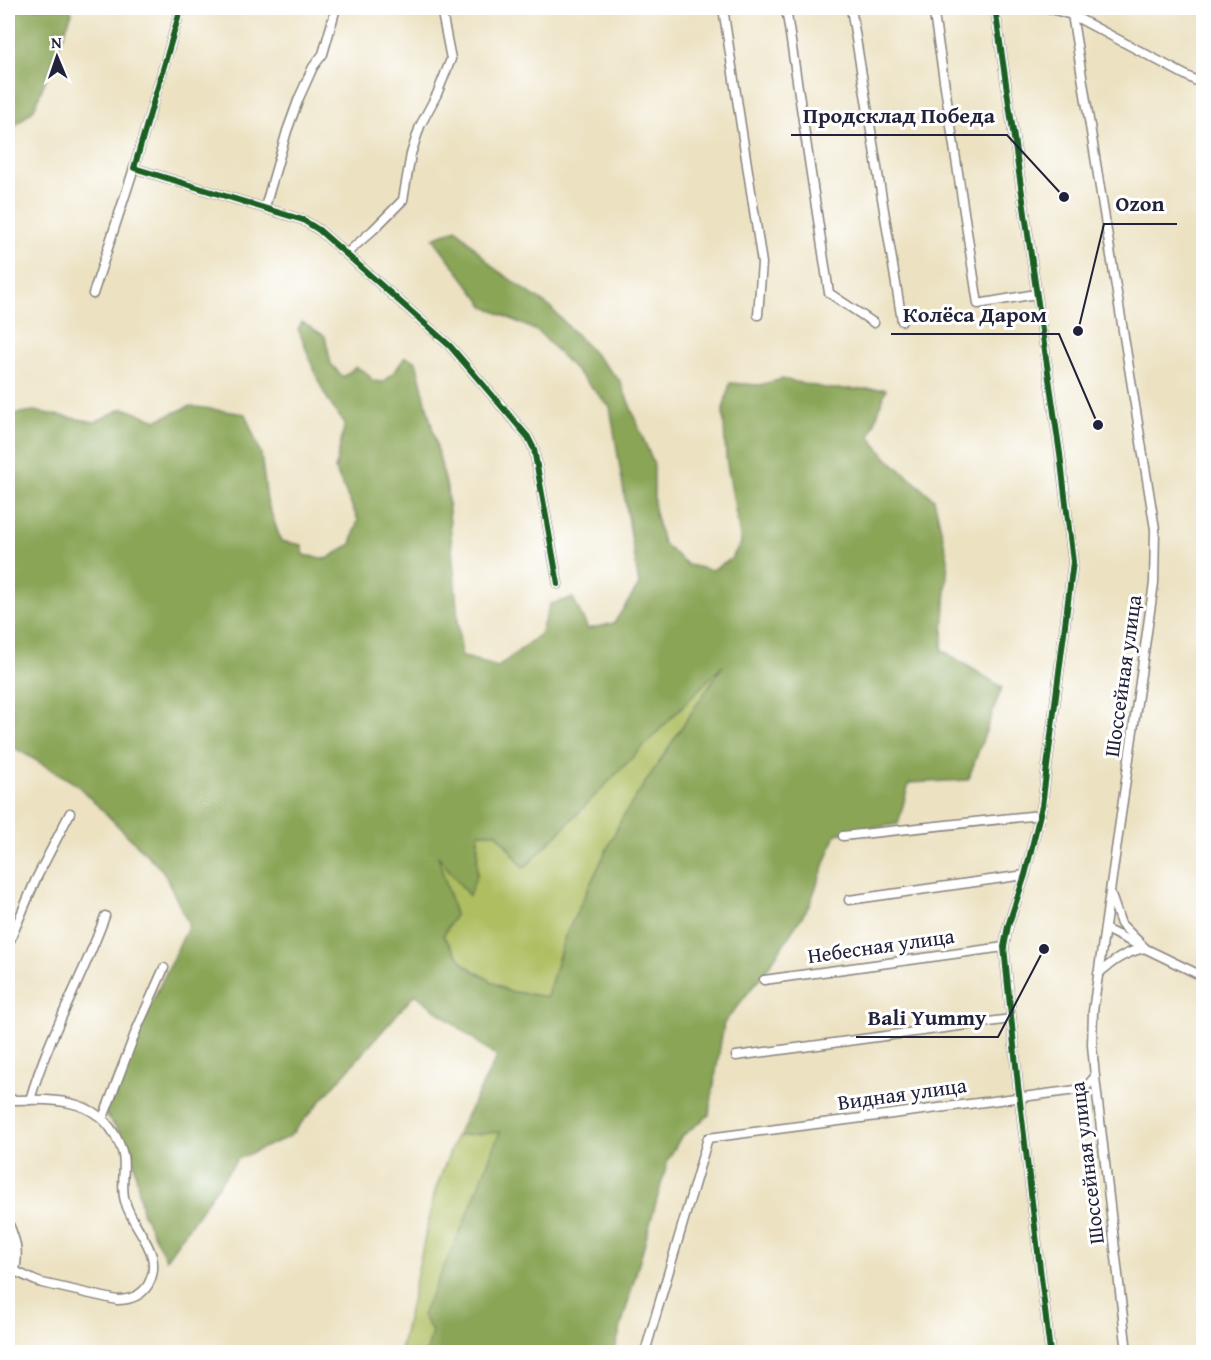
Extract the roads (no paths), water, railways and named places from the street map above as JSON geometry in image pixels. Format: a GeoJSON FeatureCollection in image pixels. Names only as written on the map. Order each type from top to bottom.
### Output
{"type":"FeatureCollection","features":[{"type":"Feature","properties":{"kind":"street"},"geometry":{"type":"LineString","coordinates":[[93,294],[182,8]]}},
{"type":"Feature","properties":{"kind":"street"},"geometry":{"type":"LineString","coordinates":[[265,207],[299,98],[313,67],[323,54],[336,8]]}},
{"type":"Feature","properties":{"kind":"street"},"geometry":{"type":"LineString","coordinates":[[346,254],[402,200],[411,154],[420,126],[437,94],[451,59],[441,8]]}},
{"type":"Feature","properties":{"kind":"street"},"geometry":{"type":"LineString","coordinates":[[723,8],[762,263],[758,315]]}},
{"type":"Feature","properties":{"kind":"street"},"geometry":{"type":"LineString","coordinates":[[786,8],[829,293],[874,323]]}},
{"type":"Feature","properties":{"kind":"street"},"geometry":{"type":"LineString","coordinates":[[850,8],[902,321]]}},
{"type":"Feature","properties":{"kind":"street"},"geometry":{"type":"LineString","coordinates":[[933,8],[978,304],[1036,294]]}},
{"type":"Feature","properties":{"kind":"street"},"geometry":{"type":"LineString","coordinates":[[995,8],[1060,454],[1073,562],[1040,815],[1004,947],[1019,1096],[1050,1353]]}},
{"type":"Feature","properties":{"kind":"street"},"geometry":{"type":"LineString","coordinates":[[1048,8],[1072,11],[1203,85]]}},
{"type":"Feature","properties":{"kind":"street","name":"Шоссейная улица"},"geometry":{"type":"LineString","coordinates":[[1072,11],[1155,529],[1154,583],[1093,1011],[1092,1045],[1095,1077],[1127,1353]]}},
{"type":"Feature","properties":{"kind":"street"},"geometry":{"type":"LineString","coordinates":[[134,168],[303,220],[319,230],[450,346],[528,437],[534,449],[558,584]]}},
{"type":"Feature","properties":{"kind":"street"},"geometry":{"type":"LineString","coordinates":[[8,945],[36,879],[70,813]]}},
{"type":"Feature","properties":{"kind":"street"},"geometry":{"type":"LineString","coordinates":[[843,836],[1040,815]]}},
{"type":"Feature","properties":{"kind":"street"},"geometry":{"type":"LineString","coordinates":[[849,900],[1025,875]]}},
{"type":"Feature","properties":{"kind":"street"},"geometry":{"type":"LineString","coordinates":[[1110,891],[1121,924],[1145,948]]}},
{"type":"Feature","properties":{"kind":"street"},"geometry":{"type":"LineString","coordinates":[[30,1100],[39,1071],[90,958],[105,916]]}},
{"type":"Feature","properties":{"kind":"street"},"geometry":{"type":"LineString","coordinates":[[1105,929],[1203,977]]}},
{"type":"Feature","properties":{"kind":"street","name":"Небесная улица"},"geometry":{"type":"LineString","coordinates":[[764,980],[1004,947]]}},
{"type":"Feature","properties":{"kind":"street"},"geometry":{"type":"LineString","coordinates":[[1098,975],[1116,958],[1145,948]]}},
{"type":"Feature","properties":{"kind":"street"},"geometry":{"type":"LineString","coordinates":[[103,1118],[136,1031],[164,968]]}},
{"type":"Feature","properties":{"kind":"street"},"geometry":{"type":"LineString","coordinates":[[736,1056],[1011,1019]]}},
{"type":"Feature","properties":{"kind":"street","name":"Видная улица"},"geometry":{"type":"LineString","coordinates":[[645,1353],[690,1206],[708,1138],[1084,1089],[1095,1077]]}},
{"type":"Feature","properties":{"kind":"street"},"geometry":{"type":"LineString","coordinates":[[8,1100],[80,1104],[103,1118],[123,1152],[125,1203],[151,1251],[154,1263],[153,1276],[147,1287],[129,1300],[117,1300],[33,1280],[11,1270],[18,1254],[8,1222]]}},
{"type":"Feature","properties":{"kind":"place","name":"Продсклад Победа"},"geometry":{"type":"Point","coordinates":[1064,197]}},
{"type":"Feature","properties":{"kind":"place","name":"Ozon"},"geometry":{"type":"Point","coordinates":[1078,331]}},
{"type":"Feature","properties":{"kind":"place","name":"Колёса Даром"},"geometry":{"type":"Point","coordinates":[1098,425]}},
{"type":"Feature","properties":{"kind":"place","name":"Bali Yummy"},"geometry":{"type":"Point","coordinates":[1044,949]}}]}
